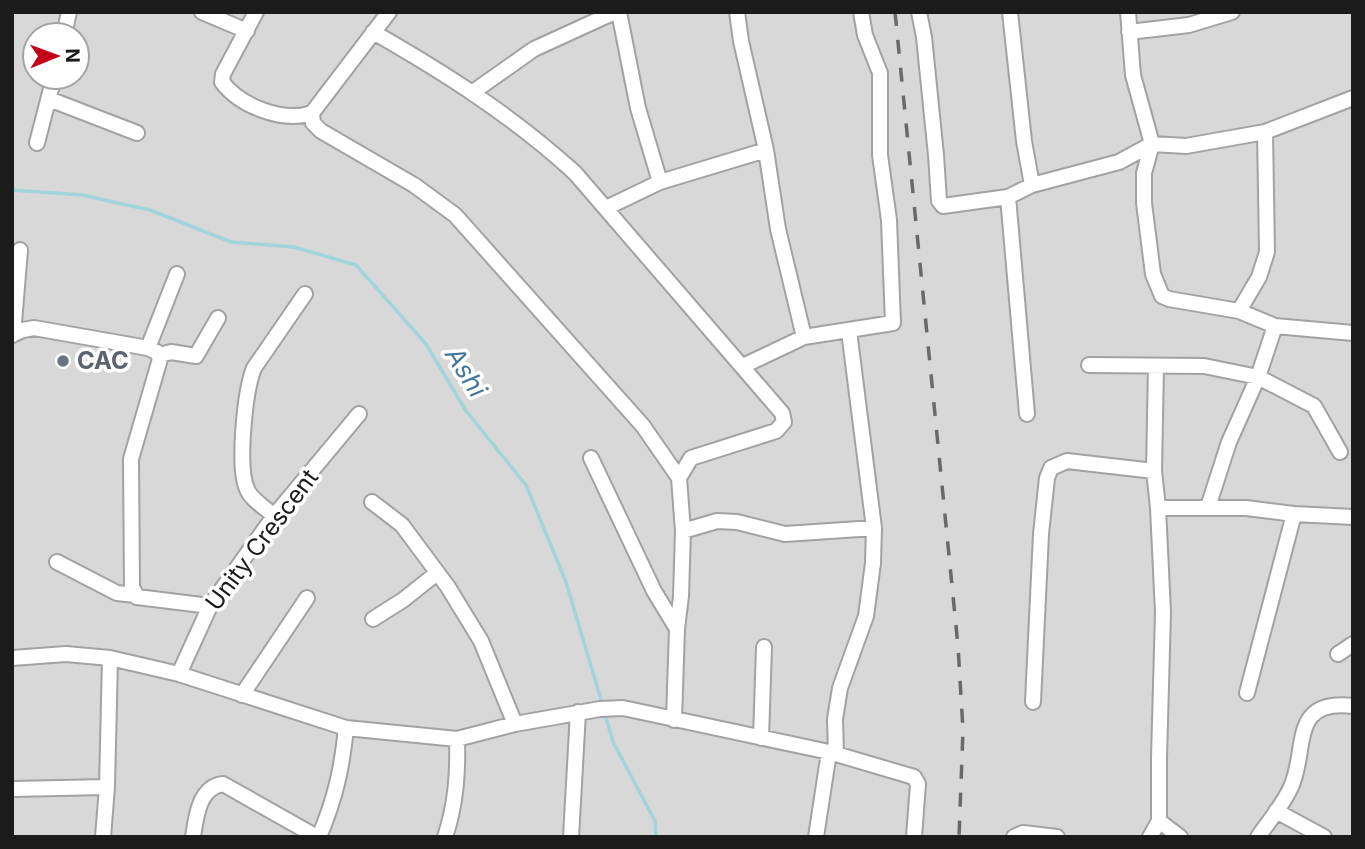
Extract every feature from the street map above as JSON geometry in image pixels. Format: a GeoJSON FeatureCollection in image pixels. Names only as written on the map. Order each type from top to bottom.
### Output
{"type":"FeatureCollection","features":[{"type":"Feature","properties":{"kind":"street"},"geometry":{"type":"LineString","coordinates":[[202,12],[247,30]]}},
{"type":"Feature","properties":{"kind":"street"},"geometry":{"type":"LineString","coordinates":[[256,12],[223,74],[222,82],[232,94],[272,112],[299,116],[313,113]]}},
{"type":"Feature","properties":{"kind":"street"},"geometry":{"type":"LineString","coordinates":[[389,12],[313,113],[313,124],[414,184],[455,215],[643,426],[679,478],[682,531],[681,596],[677,629],[674,720]]}},
{"type":"Feature","properties":{"kind":"street"},"geometry":{"type":"LineString","coordinates":[[473,92],[534,49],[617,12],[638,108],[660,182]]}},
{"type":"Feature","properties":{"kind":"street"},"geometry":{"type":"LineString","coordinates":[[737,12],[766,150],[778,229],[804,337]]}},
{"type":"Feature","properties":{"kind":"street"},"geometry":{"type":"LineString","coordinates":[[743,366],[804,337],[893,323],[889,220],[880,156],[880,73],[865,35],[861,12]]}},
{"type":"Feature","properties":{"kind":"street"},"geometry":{"type":"LineString","coordinates":[[919,12],[924,37],[939,201],[943,206],[1008,197],[1032,185],[1119,163],[1152,144],[1186,146],[1265,132],[1353,98]]}},
{"type":"Feature","properties":{"kind":"street"},"geometry":{"type":"LineString","coordinates":[[1010,12],[1024,141],[1032,185]]}},
{"type":"Feature","properties":{"kind":"street"},"geometry":{"type":"LineString","coordinates":[[1128,12],[1133,75],[1152,144],[1144,173],[1144,203],[1153,274],[1162,296],[1239,311],[1275,326],[1353,333]]}},
{"type":"Feature","properties":{"kind":"street"},"geometry":{"type":"LineString","coordinates":[[1129,32],[1189,24],[1232,12]]}},
{"type":"Feature","properties":{"kind":"street"},"geometry":{"type":"LineString","coordinates":[[373,32],[473,92],[554,153],[606,208],[782,413],[784,417],[781,427],[776,431],[691,458],[679,478]]}},
{"type":"Feature","properties":{"kind":"street"},"geometry":{"type":"LineString","coordinates":[[37,143],[51,91]]}},
{"type":"Feature","properties":{"kind":"street"},"geometry":{"type":"LineString","coordinates":[[49,99],[137,133]]}},
{"type":"Feature","properties":{"kind":"street"},"geometry":{"type":"LineString","coordinates":[[1239,311],[1259,277],[1267,252],[1265,132]]}},
{"type":"Feature","properties":{"kind":"street"},"geometry":{"type":"LineString","coordinates":[[606,208],[660,182],[766,150]]}},
{"type":"Feature","properties":{"kind":"street"},"geometry":{"type":"LineString","coordinates":[[1008,197],[1027,414]]}},
{"type":"Feature","properties":{"kind":"street"},"geometry":{"type":"LineString","coordinates":[[13,335],[20,250]]}},
{"type":"Feature","properties":{"kind":"street"},"geometry":{"type":"LineString","coordinates":[[135,595],[132,587],[131,460],[154,351],[177,274]]}},
{"type":"Feature","properties":{"kind":"street"},"geometry":{"type":"LineString","coordinates":[[274,516],[251,495],[244,481],[243,443],[248,382],[254,368],[305,294]]}},
{"type":"Feature","properties":{"kind":"street"},"geometry":{"type":"LineString","coordinates":[[13,335],[34,328],[154,351],[196,356],[219,318]]}},
{"type":"Feature","properties":{"kind":"street"},"geometry":{"type":"LineString","coordinates":[[1208,507],[1229,442],[1258,377],[1275,326]]}},
{"type":"Feature","properties":{"kind":"street"},"geometry":{"type":"LineString","coordinates":[[816,837],[841,688],[866,616],[870,593],[874,528],[849,331]]}},
{"type":"Feature","properties":{"kind":"street"},"geometry":{"type":"LineString","coordinates":[[1089,365],[1204,366],[1258,377],[1314,406],[1340,452]]}},
{"type":"Feature","properties":{"kind":"street"},"geometry":{"type":"LineString","coordinates":[[1150,837],[1159,821],[1163,612],[1154,471],[1156,366]]}},
{"type":"Feature","properties":{"kind":"street","name":"Unity Crescent"},"geometry":{"type":"LineString","coordinates":[[179,674],[210,606],[274,516],[359,414]]}},
{"type":"Feature","properties":{"kind":"street"},"geometry":{"type":"LineString","coordinates":[[591,458],[654,591],[677,629]]}},
{"type":"Feature","properties":{"kind":"street"},"geometry":{"type":"LineString","coordinates":[[1032,702],[1041,534],[1047,478],[1051,468],[1067,461],[1154,471]]}},
{"type":"Feature","properties":{"kind":"street"},"geometry":{"type":"LineString","coordinates":[[372,502],[402,525],[481,641],[515,724]]}},
{"type":"Feature","properties":{"kind":"street"},"geometry":{"type":"LineString","coordinates":[[1158,508],[1246,508],[1353,517]]}},
{"type":"Feature","properties":{"kind":"street"},"geometry":{"type":"LineString","coordinates":[[1247,693],[1294,514]]}},
{"type":"Feature","properties":{"kind":"street"},"geometry":{"type":"LineString","coordinates":[[682,531],[717,521],[737,522],[785,534],[874,528]]}},
{"type":"Feature","properties":{"kind":"street"},"geometry":{"type":"LineString","coordinates":[[57,562],[117,593],[210,606]]}},
{"type":"Feature","properties":{"kind":"street"},"geometry":{"type":"LineString","coordinates":[[373,619],[437,573]]}},
{"type":"Feature","properties":{"kind":"street"},"geometry":{"type":"LineString","coordinates":[[242,695],[307,598]]}},
{"type":"Feature","properties":{"kind":"street"},"geometry":{"type":"LineString","coordinates":[[1338,654],[1353,644]]}},
{"type":"Feature","properties":{"kind":"street"},"geometry":{"type":"LineString","coordinates":[[761,738],[764,647]]}},
{"type":"Feature","properties":{"kind":"street"},"geometry":{"type":"LineString","coordinates":[[12,658],[66,654],[110,658],[179,674],[346,728],[457,739],[578,712],[623,708],[832,753],[916,779],[918,796],[914,837]]}},
{"type":"Feature","properties":{"kind":"street"},"geometry":{"type":"LineString","coordinates":[[103,837],[110,658]]}},
{"type":"Feature","properties":{"kind":"street"},"geometry":{"type":"LineString","coordinates":[[1258,837],[1291,787],[1307,720],[1318,710],[1353,706]]}},
{"type":"Feature","properties":{"kind":"street"},"geometry":{"type":"LineString","coordinates":[[571,837],[578,712]]}},
{"type":"Feature","properties":{"kind":"street"},"geometry":{"type":"LineString","coordinates":[[193,837],[201,802],[206,793],[223,784],[318,837],[339,782],[346,728]]}},
{"type":"Feature","properties":{"kind":"street"},"geometry":{"type":"LineString","coordinates":[[445,837],[456,789],[457,739]]}},
{"type":"Feature","properties":{"kind":"street"},"geometry":{"type":"LineString","coordinates":[[12,789],[107,787]]}},
{"type":"Feature","properties":{"kind":"street"},"geometry":{"type":"LineString","coordinates":[[1276,811],[1324,837]]}},
{"type":"Feature","properties":{"kind":"street"},"geometry":{"type":"LineString","coordinates":[[1159,821],[1180,837]]}},
{"type":"Feature","properties":{"kind":"street"},"geometry":{"type":"LineString","coordinates":[[1014,837],[1023,833],[1057,837]]}},
{"type":"Feature","properties":{"kind":"shaded area"},"geometry":{"type":"Polygon","coordinates":[[[12,12],[1353,12],[1353,837],[12,837],[12,12]]]}},
{"type":"Feature","properties":{"kind":"waterway","name":"Ashi"},"geometry":{"type":"LineString","coordinates":[[12,190],[82,195],[150,210],[231,242],[294,247],[356,265],[426,344],[466,411],[526,485],[566,582],[602,703]]}},
{"type":"Feature","properties":{"kind":"waterway","name":"Ashi"},"geometry":{"type":"LineString","coordinates":[[605,714],[613,742],[655,821],[656,837]]}},
{"type":"Feature","properties":{"kind":"railway"},"geometry":{"type":"LineString","coordinates":[[895,12],[958,646],[963,730],[959,837]]}},
{"type":"Feature","properties":{"kind":"place","name":"CAC"},"geometry":{"type":"Point","coordinates":[63,361]}}]}
